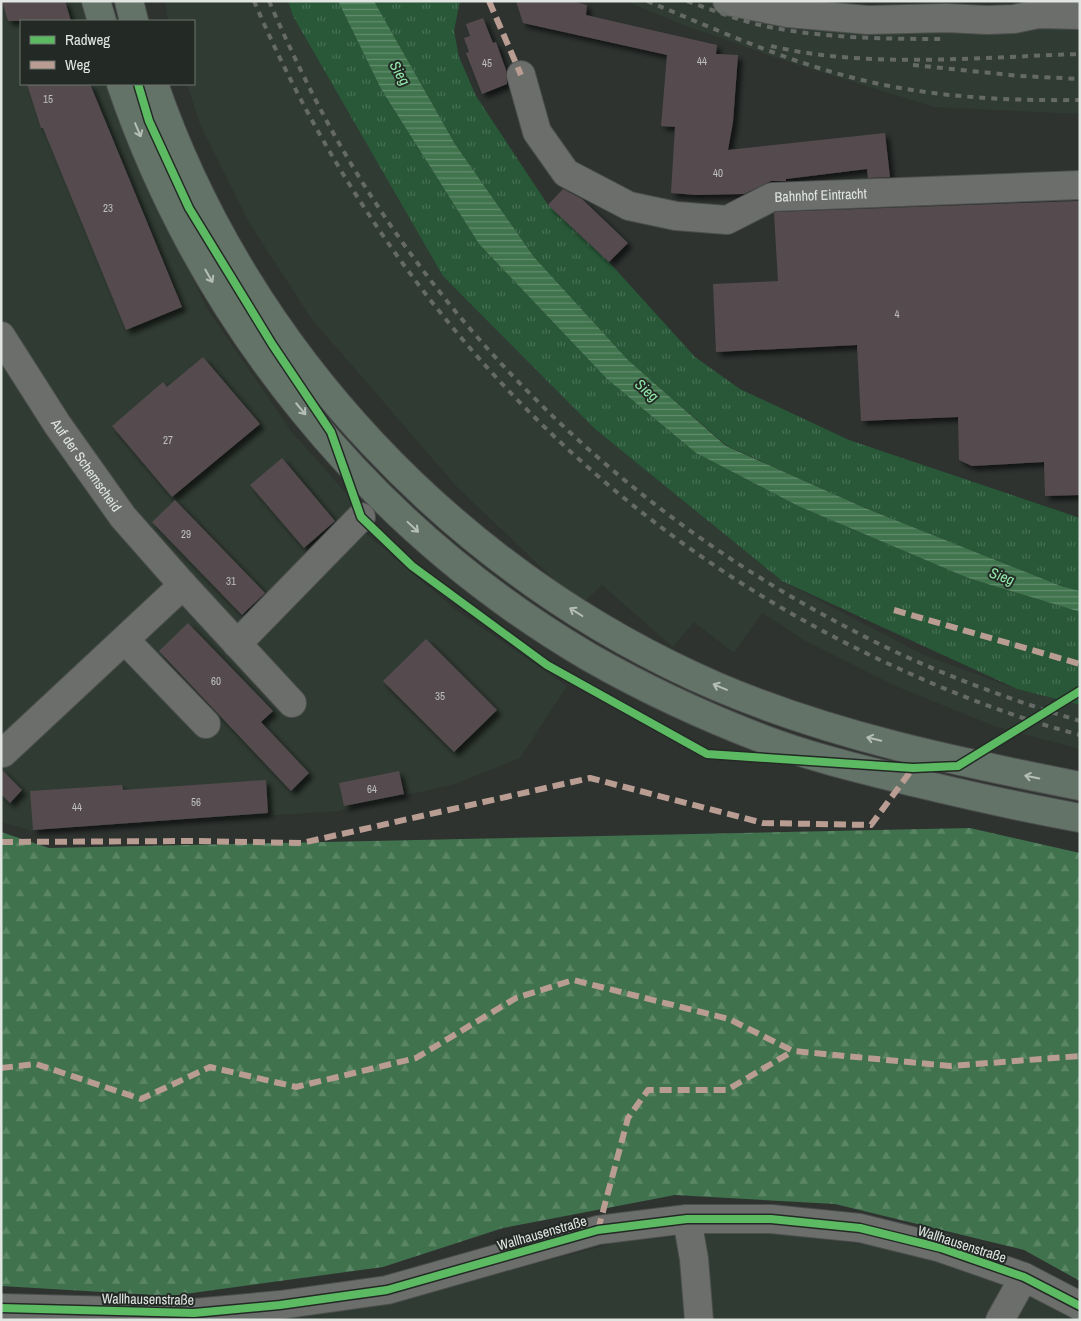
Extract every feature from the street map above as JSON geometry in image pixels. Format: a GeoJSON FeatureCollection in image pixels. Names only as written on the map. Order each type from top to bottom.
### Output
{"type":"FeatureCollection","features":[{"type":"Feature","properties":{"kind":"highway"},"geometry":{"type":"LineString","coordinates":[[96,1],[102,20]]}},
{"type":"Feature","properties":{"kind":"highway"},"geometry":{"type":"LineString","coordinates":[[129,1],[134,20]]}},
{"type":"Feature","properties":{"kind":"highway"},"geometry":{"type":"LineString","coordinates":[[121,85],[132,117],[186,237],[219,293],[255,348],[294,401],[336,451],[381,498],[480,584],[533,622],[589,657],[646,688],[706,716],[758,737],[829,760],[892,777],[1019,807],[1080,818]]}},
{"type":"Feature","properties":{"kind":"highway"},"geometry":{"type":"LineString","coordinates":[[154,85],[186,164],[214,222],[246,277],[281,330],[324,388],[404,476],[450,519],[499,559],[551,596],[605,629],[661,660],[718,687],[838,730],[1022,775],[1080,786]]}},
{"type":"Feature","properties":{"kind":"street"},"geometry":{"type":"LineString","coordinates":[[727,1],[788,13],[868,20],[946,18],[987,20],[1014,19],[1038,14],[1080,15]]}},
{"type":"Feature","properties":{"kind":"street","name":"Bahnhof Eintracht"},"geometry":{"type":"LineString","coordinates":[[521,75],[537,132],[566,173],[629,206],[676,216],[727,220],[772,197],[1080,185]]}},
{"type":"Feature","properties":{"kind":"street","name":"Auf der Schemscheid"},"geometry":{"type":"LineString","coordinates":[[1,336],[57,424],[124,517],[183,585],[292,703]]}},
{"type":"Feature","properties":{"kind":"street"},"geometry":{"type":"LineString","coordinates":[[237,644],[360,517]]}},
{"type":"Feature","properties":{"kind":"street"},"geometry":{"type":"LineString","coordinates":[[3,753],[183,585]]}},
{"type":"Feature","properties":{"kind":"street"},"geometry":{"type":"LineString","coordinates":[[125,640],[206,724]]}},
{"type":"Feature","properties":{"kind":"street","name":"Wallhausenstraße"},"geometry":{"type":"LineString","coordinates":[[1,1308],[194,1313],[280,1305],[387,1290],[598,1230],[674,1220],[771,1219],[860,1228],[941,1248],[1024,1277],[1080,1306]]}},
{"type":"Feature","properties":{"kind":"street"},"geometry":{"type":"LineString","coordinates":[[687,1220],[694,1259],[698,1320]]}},
{"type":"Feature","properties":{"kind":"street"},"geometry":{"type":"LineString","coordinates":[[1000,1320],[1024,1277]]}},
{"type":"Feature","properties":{"kind":"shaded area"},"geometry":{"type":"Polygon","coordinates":[[[1,1],[82,1],[88,20],[20,20],[20,85],[111,85],[135,150],[206,307],[291,431],[353,501],[364,532],[456,610],[567,686],[520,758],[455,784],[339,811],[33,831],[1,822],[1,1]]]}},
{"type":"Feature","properties":{"kind":"shaded area"},"geometry":{"type":"Polygon","coordinates":[[[165,1],[288,1],[293,16],[595,429],[782,581],[924,655],[1017,689],[1080,705],[1080,749],[994,726],[893,685],[804,640],[762,613],[734,653],[694,622],[673,647],[602,585],[581,605],[457,487],[311,318],[250,224],[200,124],[187,85],[195,85],[195,20],[168,20],[165,1]]]}},
{"type":"Feature","properties":{"kind":"shaded area"},"geometry":{"type":"Polygon","coordinates":[[[625,1],[766,1],[962,29],[1080,29],[1080,114],[934,107],[782,60],[681,24],[625,1]]]}},
{"type":"Feature","properties":{"kind":"shaded area"},"geometry":{"type":"Polygon","coordinates":[[[755,1230],[904,1250],[1010,1283],[1075,1320],[216,1320],[377,1306],[618,1242],[755,1230]]]}},
{"type":"Feature","properties":{"kind":"green space"},"geometry":{"type":"Polygon","coordinates":[[[288,1],[338,1],[381,89],[479,244],[607,379],[696,453],[798,506],[968,578],[1080,612],[1080,705],[1017,689],[782,581],[595,429],[443,276],[293,16],[288,1]]]}},
{"type":"Feature","properties":{"kind":"green space"},"geometry":{"type":"Polygon","coordinates":[[[374,1],[460,1],[454,31],[459,57],[476,96],[548,205],[609,262],[695,357],[740,389],[849,440],[1080,518],[1080,591],[1061,586],[865,508],[727,446],[628,360],[534,257],[455,144],[374,1]]]}},
{"type":"Feature","properties":{"kind":"green space"},"geometry":{"type":"Polygon","coordinates":[[[970,828],[1080,853],[1080,1281],[1024,1250],[835,1204],[675,1195],[503,1228],[383,1267],[170,1296],[1,1286],[1,832],[49,848],[970,828]]]}},
{"type":"Feature","properties":{"kind":"water","name":"Sieg"},"geometry":{"type":"Polygon","coordinates":[[[338,1],[374,1],[455,144],[534,257],[628,360],[726,446],[865,508],[1061,586],[1080,591],[1080,612],[968,578],[798,506],[696,453],[607,379],[479,244],[381,89],[338,1]]]}},
{"type":"Feature","properties":{"kind":"building"},"geometry":{"type":"Polygon","coordinates":[[[2,1],[65,1],[71,20],[20,20],[8,21],[2,1]]]}},
{"type":"Feature","properties":{"kind":"building"},"geometry":{"type":"Polygon","coordinates":[[[516,1],[572,1],[587,5],[586,15],[717,45],[716,54],[738,55],[733,122],[728,150],[885,133],[890,177],[868,178],[867,169],[786,179],[786,181],[771,181],[744,194],[696,195],[671,193],[675,127],[661,126],[667,55],[523,23],[516,1]]]}},
{"type":"Feature","properties":{"kind":"building"},"geometry":{"type":"Polygon","coordinates":[[[483,18],[493,43],[496,42],[506,70],[507,84],[482,94],[466,53],[469,52],[464,38],[470,36],[466,24],[483,18]]]}},
{"type":"Feature","properties":{"kind":"building"},"geometry":{"type":"Polygon","coordinates":[[[27,85],[90,85],[182,307],[126,330],[43,128],[41,128],[27,85]]]}},
{"type":"Feature","properties":{"kind":"building"},"geometry":{"type":"Polygon","coordinates":[[[563,189],[582,199],[628,243],[609,262],[548,205],[563,189]]]}},
{"type":"Feature","properties":{"kind":"building"},"geometry":{"type":"Polygon","coordinates":[[[1080,201],[1080,495],[1045,496],[1044,462],[972,466],[959,460],[958,417],[861,421],[857,345],[716,352],[713,284],[778,281],[774,213],[776,212],[1080,201]]]}},
{"type":"Feature","properties":{"kind":"building"},"geometry":{"type":"Polygon","coordinates":[[[203,357],[260,424],[172,497],[112,426],[163,382],[167,387],[203,357]]]}},
{"type":"Feature","properties":{"kind":"building"},"geometry":{"type":"Polygon","coordinates":[[[282,458],[335,521],[304,548],[250,485],[282,458]]]}},
{"type":"Feature","properties":{"kind":"building"},"geometry":{"type":"Polygon","coordinates":[[[175,500],[265,593],[242,615],[152,522],[175,500]]]}},
{"type":"Feature","properties":{"kind":"building"},"geometry":{"type":"Polygon","coordinates":[[[188,623],[273,711],[261,722],[309,773],[291,791],[159,651],[188,623]]]}},
{"type":"Feature","properties":{"kind":"building"},"geometry":{"type":"Polygon","coordinates":[[[426,639],[497,710],[454,752],[383,681],[426,639]]]}},
{"type":"Feature","properties":{"kind":"building"},"geometry":{"type":"Polygon","coordinates":[[[1,769],[22,790],[10,803],[1,794],[1,769]]]}},
{"type":"Feature","properties":{"kind":"building"},"geometry":{"type":"Polygon","coordinates":[[[399,771],[404,794],[344,806],[339,783],[399,771]]]}},
{"type":"Feature","properties":{"kind":"building"},"geometry":{"type":"Polygon","coordinates":[[[266,780],[268,813],[33,830],[30,791],[122,785],[123,790],[266,780]]]}},
{"type":"Feature","properties":{"kind":"railway"},"geometry":{"type":"LineString","coordinates":[[254,1],[306,110],[367,212],[437,308],[515,397],[600,478],[694,551],[794,615],[902,670],[945,689],[1012,714],[1080,735]]}},
{"type":"Feature","properties":{"kind":"railway"},"geometry":{"type":"LineString","coordinates":[[269,1],[317,103],[350,162],[397,235],[449,304],[506,369],[567,430],[633,487],[702,539],[774,587],[850,629],[934,669],[992,692],[1080,721]]}},
{"type":"Feature","properties":{"kind":"railway"},"geometry":{"type":"LineString","coordinates":[[647,1],[775,53],[854,78],[938,94],[1023,100],[1080,100]]}},
{"type":"Feature","properties":{"kind":"railway"},"geometry":{"type":"LineString","coordinates":[[687,1],[745,21],[786,30],[852,37],[941,39]]}},
{"type":"Feature","properties":{"kind":"railway"},"geometry":{"type":"LineString","coordinates":[[771,46],[808,53],[885,59],[964,59],[1080,54]]}},
{"type":"Feature","properties":{"kind":"railway"},"geometry":{"type":"LineString","coordinates":[[913,65],[1020,76],[1080,79]]}},
{"type":"Feature","properties":{"kind":"marked path"},"geometry":{"type":"LineString","coordinates":[[489,1],[521,75]]}},
{"type":"Feature","properties":{"kind":"marked path"},"geometry":{"type":"LineString","coordinates":[[894,610],[1080,664]]}},
{"type":"Feature","properties":{"kind":"marked path"},"geometry":{"type":"LineString","coordinates":[[1,842],[193,841],[302,843],[590,778],[763,823],[871,825],[913,768]]}},
{"type":"Feature","properties":{"kind":"marked path"},"geometry":{"type":"LineString","coordinates":[[1,1068],[36,1064],[141,1099],[210,1067],[296,1087],[416,1058],[516,998],[573,980],[729,1019],[793,1051],[950,1066],[1080,1056]]}},
{"type":"Feature","properties":{"kind":"marked path"},"geometry":{"type":"LineString","coordinates":[[598,1230],[628,1118],[648,1090],[727,1090],[793,1051]]}},
{"type":"Feature","properties":{"kind":"cycle path"},"geometry":{"type":"LineString","coordinates":[[138,85],[149,121],[189,208],[272,344],[331,432],[361,517],[412,566],[547,665],[707,754],[913,768],[958,766],[1080,691]]}},
{"type":"Feature","properties":{"kind":"cycle path"},"geometry":{"type":"LineString","coordinates":[[1,1308],[194,1313],[280,1305],[387,1290],[598,1230],[687,1219],[771,1219],[860,1228],[941,1248],[1024,1277],[1080,1306]]}}]}
